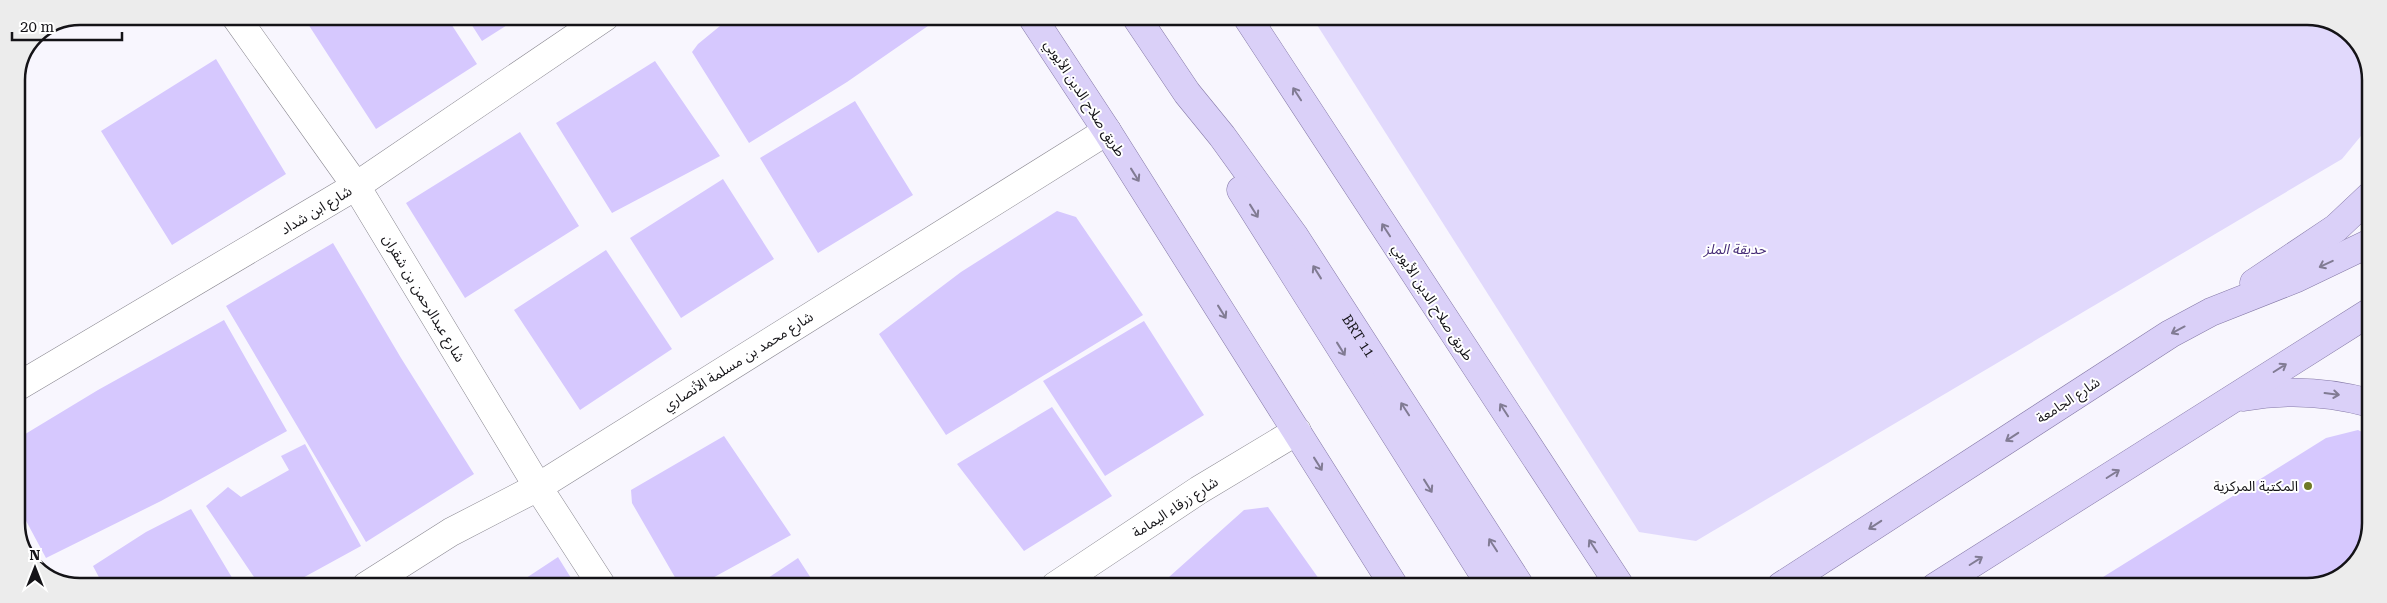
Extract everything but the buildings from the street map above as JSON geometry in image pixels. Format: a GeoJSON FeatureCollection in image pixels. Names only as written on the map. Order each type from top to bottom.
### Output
{"type":"FeatureCollection","features":[{"type":"Feature","properties":{"kind":"main road","name":"طريق صلاح الدين الأيوبي"},"geometry":{"type":"LineString","coordinates":[[1037,25],[1107,130],[1389,578]]}},
{"type":"Feature","properties":{"kind":"main road","name":"BRT 11"},"geometry":{"type":"LineString","coordinates":[[1141,25],[1187,93],[1222,136],[1295,237],[1515,578]]}},
{"type":"Feature","properties":{"kind":"main road","name":"طريق صلاح الدين الأيوبي"},"geometry":{"type":"LineString","coordinates":[[1252,25],[1615,578]]}},
{"type":"Feature","properties":{"kind":"main road","name":"BRT 11"},"geometry":{"type":"LineString","coordinates":[[1187,93],[1218,155],[1486,578]]}},
{"type":"Feature","properties":{"kind":"main road"},"geometry":{"type":"LineString","coordinates":[[2211,312],[2336,228],[2362,204]]}},
{"type":"Feature","properties":{"kind":"main road","name":"شارع الجامعة"},"geometry":{"type":"LineString","coordinates":[[1793,578],[2170,334],[2211,312],[2297,278],[2362,247]]}},
{"type":"Feature","properties":{"kind":"main road"},"geometry":{"type":"LineString","coordinates":[[1948,578],[2362,317]]}},
{"type":"Feature","properties":{"kind":"main road"},"geometry":{"type":"LineString","coordinates":[[2232,399],[2268,392],[2306,391],[2362,401]]}},
{"type":"Feature","properties":{"kind":"street","name":"شارع عبدالرحمن بن شقران"},"geometry":{"type":"LineString","coordinates":[[241,25],[356,186],[538,487],[597,578]]}},
{"type":"Feature","properties":{"kind":"street","name":"شارع ابن شداد"},"geometry":{"type":"LineString","coordinates":[[25,382],[356,186],[592,25]]}},
{"type":"Feature","properties":{"kind":"street","name":"شارع محمد بن مسلمة الأنصاري"},"geometry":{"type":"LineString","coordinates":[[379,578],[451,532],[538,487],[1107,130]]}},
{"type":"Feature","properties":{"kind":"street","name":"شارع زرقاء اليمامة"},"geometry":{"type":"LineString","coordinates":[[1068,578],[1200,490],[1297,432]]}},
{"type":"Feature","properties":{"kind":"green space","name":"حديقة الملز"},"geometry":{"type":"Polygon","coordinates":[[[1317,25],[2307,25],[2317,26],[2334,32],[2355,53],[2362,77],[2362,135],[2342,159],[1696,541],[1639,532],[1317,25]]]}},
{"type":"Feature","properties":{"kind":"place","name":"المكتبة المركزية"},"geometry":{"type":"Point","coordinates":[2308,486]}}]}
